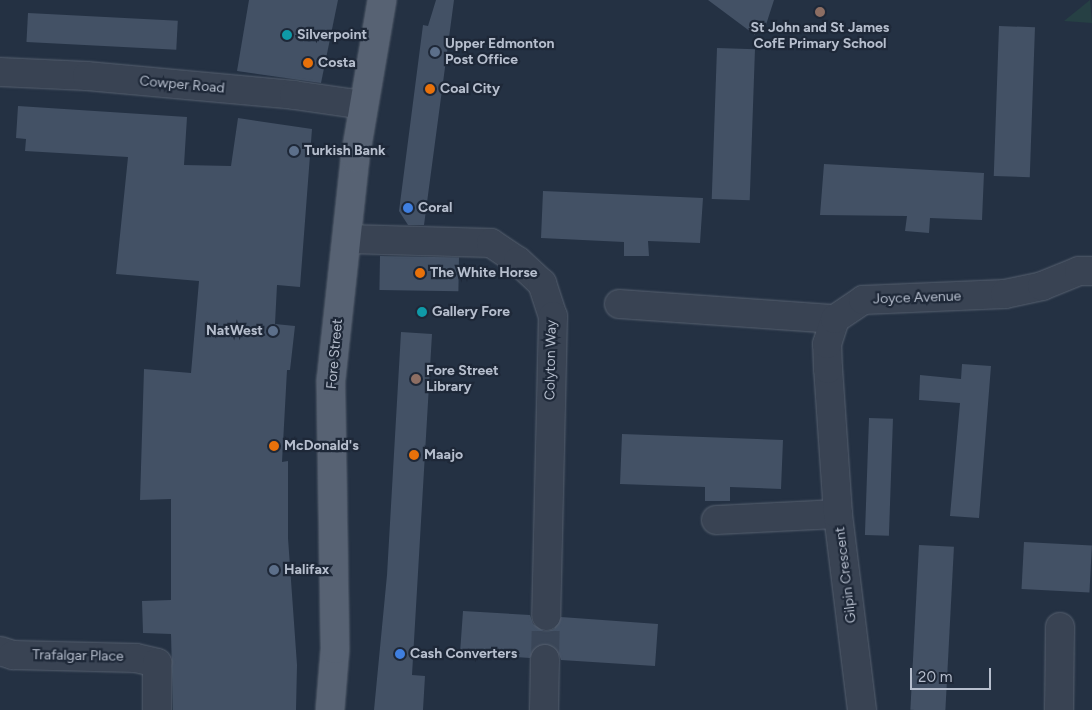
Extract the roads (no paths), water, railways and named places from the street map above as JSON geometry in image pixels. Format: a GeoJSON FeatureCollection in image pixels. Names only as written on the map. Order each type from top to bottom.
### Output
{"type":"FeatureCollection","features":[{"type":"Feature","properties":{"kind":"main road","name":"Fore Street"},"geometry":{"type":"LineString","coordinates":[[330,710],[335,649],[331,380],[363,105],[382,0]]}},
{"type":"Feature","properties":{"kind":"street","name":"Cowper Road"},"geometry":{"type":"LineString","coordinates":[[0,72],[87,76],[294,95],[363,105]]}},
{"type":"Feature","properties":{"kind":"street","name":"Colyton Way"},"geometry":{"type":"LineString","coordinates":[[348,239],[491,243],[518,261],[542,283],[553,316],[546,616]]}},
{"type":"Feature","properties":{"kind":"street","name":"Joyce Avenue"},"geometry":{"type":"LineString","coordinates":[[835,319],[863,300],[1005,294],[1042,286],[1070,274],[1092,271]]}},
{"type":"Feature","properties":{"kind":"street"},"geometry":{"type":"LineString","coordinates":[[619,304],[835,319]]}},
{"type":"Feature","properties":{"kind":"street","name":"Gilpin Crescent"},"geometry":{"type":"LineString","coordinates":[[835,319],[828,344],[838,514],[862,710]]}},
{"type":"Feature","properties":{"kind":"street"},"geometry":{"type":"LineString","coordinates":[[716,520],[838,514]]}},
{"type":"Feature","properties":{"kind":"street"},"geometry":{"type":"LineString","coordinates":[[1058,710],[1060,627]]}},
{"type":"Feature","properties":{"kind":"street","name":"Trafalgar Place"},"geometry":{"type":"LineString","coordinates":[[0,651],[13,655],[136,658],[157,663],[157,710]]}},
{"type":"Feature","properties":{"kind":"street"},"geometry":{"type":"LineString","coordinates":[[544,710],[545,659]]}},
{"type":"Feature","properties":{"kind":"tunnel"},"geometry":{"type":"LineString","coordinates":[[545,659],[546,616]]}},
{"type":"Feature","properties":{"kind":"place","name":"St John and St James CofE Primary School"},"geometry":{"type":"Point","coordinates":[820,12]}},
{"type":"Feature","properties":{"kind":"place","name":"Silverpoint"},"geometry":{"type":"Point","coordinates":[287,35]}},
{"type":"Feature","properties":{"kind":"place","name":"Upper Edmonton Post Office"},"geometry":{"type":"Point","coordinates":[435,52]}},
{"type":"Feature","properties":{"kind":"place","name":"Costa"},"geometry":{"type":"Point","coordinates":[308,63]}},
{"type":"Feature","properties":{"kind":"place","name":"Coal City"},"geometry":{"type":"Point","coordinates":[430,89]}},
{"type":"Feature","properties":{"kind":"place","name":"Turkish Bank"},"geometry":{"type":"Point","coordinates":[294,151]}},
{"type":"Feature","properties":{"kind":"place","name":"Coral"},"geometry":{"type":"Point","coordinates":[408,208]}},
{"type":"Feature","properties":{"kind":"place","name":"The White Horse"},"geometry":{"type":"Point","coordinates":[420,273]}},
{"type":"Feature","properties":{"kind":"place","name":"Gallery Fore"},"geometry":{"type":"Point","coordinates":[422,312]}},
{"type":"Feature","properties":{"kind":"place","name":"NatWest"},"geometry":{"type":"Point","coordinates":[273,331]}},
{"type":"Feature","properties":{"kind":"place","name":"Fore Street Library"},"geometry":{"type":"Point","coordinates":[416,379]}},
{"type":"Feature","properties":{"kind":"place","name":"McDonald's"},"geometry":{"type":"Point","coordinates":[274,446]}},
{"type":"Feature","properties":{"kind":"place","name":"Maajo"},"geometry":{"type":"Point","coordinates":[414,455]}},
{"type":"Feature","properties":{"kind":"place","name":"Halifax"},"geometry":{"type":"Point","coordinates":[274,570]}},
{"type":"Feature","properties":{"kind":"place","name":"Cash Converters"},"geometry":{"type":"Point","coordinates":[400,654]}}]}
